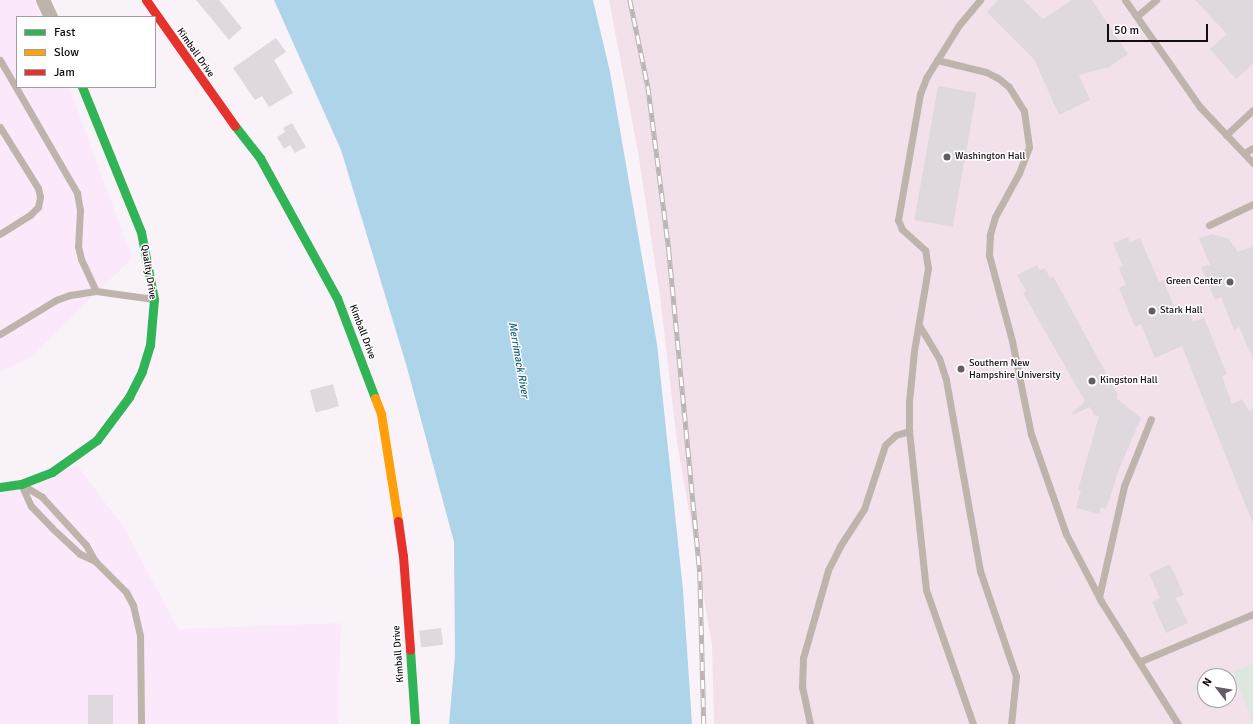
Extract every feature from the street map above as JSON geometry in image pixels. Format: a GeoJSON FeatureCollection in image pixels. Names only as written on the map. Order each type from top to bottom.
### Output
{"type":"FeatureCollection","features":[{"type":"Feature","properties":{"kind":"street"},"geometry":{"type":"LineString","coordinates":[[44,0],[51,16]]}},
{"type":"Feature","properties":{"kind":"street","name":"Kimball Drive"},"geometry":{"type":"LineString","coordinates":[[146,0],[206,88],[260,158],[337,298],[378,406],[403,556],[415,724]]}},
{"type":"Feature","properties":{"kind":"street","name":"Quality Drive"},"geometry":{"type":"LineString","coordinates":[[0,487],[21,484],[52,472],[78,456],[97,440],[113,421],[142,371],[150,345],[154,299],[141,232],[82,88]]}},
{"type":"Feature","properties":{"kind":"lane"},"geometry":{"type":"LineString","coordinates":[[973,724],[926,590],[909,431],[911,377],[918,325],[927,282],[927,256],[925,250],[902,229],[898,220],[920,94],[937,60],[959,25],[980,0]]}},
{"type":"Feature","properties":{"kind":"lane"},"geometry":{"type":"LineString","coordinates":[[1125,0],[1200,107],[1253,163]]}},
{"type":"Feature","properties":{"kind":"lane"},"geometry":{"type":"LineString","coordinates":[[1137,16],[1156,0]]}},
{"type":"Feature","properties":{"kind":"lane"},"geometry":{"type":"LineString","coordinates":[[0,60],[16,88]]}},
{"type":"Feature","properties":{"kind":"lane"},"geometry":{"type":"LineString","coordinates":[[937,60],[986,72],[998,78],[1009,87],[1024,111],[1029,147],[1019,173],[995,217],[990,235],[989,255],[1012,341],[1031,434],[1066,534],[1099,597],[1141,661],[1178,724]]}},
{"type":"Feature","properties":{"kind":"lane"},"geometry":{"type":"LineString","coordinates":[[16,88],[77,193],[80,210],[78,246],[96,291]]}},
{"type":"Feature","properties":{"kind":"lane"},"geometry":{"type":"LineString","coordinates":[[1226,135],[1253,110]]}},
{"type":"Feature","properties":{"kind":"lane"},"geometry":{"type":"LineString","coordinates":[[0,127],[38,188],[40,197],[38,207],[30,215],[0,234]]}},
{"type":"Feature","properties":{"kind":"lane"},"geometry":{"type":"LineString","coordinates":[[1244,153],[1253,148]]}},
{"type":"Feature","properties":{"kind":"lane"},"geometry":{"type":"LineString","coordinates":[[1209,225],[1253,204]]}},
{"type":"Feature","properties":{"kind":"lane"},"geometry":{"type":"LineString","coordinates":[[0,334],[56,300],[96,291],[154,299]]}},
{"type":"Feature","properties":{"kind":"lane"},"geometry":{"type":"LineString","coordinates":[[918,325],[939,358],[946,380],[980,571],[1013,665],[1016,687],[1011,724]]}},
{"type":"Feature","properties":{"kind":"lane"},"geometry":{"type":"LineString","coordinates":[[1099,597],[1124,486],[1151,419]]}},
{"type":"Feature","properties":{"kind":"lane"},"geometry":{"type":"LineString","coordinates":[[810,724],[802,687],[803,658],[828,570],[840,546],[864,509],[885,445],[896,435],[909,431]]}},
{"type":"Feature","properties":{"kind":"lane"},"geometry":{"type":"LineString","coordinates":[[21,484],[31,506],[52,528],[80,554],[95,561]]}},
{"type":"Feature","properties":{"kind":"lane"},"geometry":{"type":"LineString","coordinates":[[21,484],[42,497],[86,545],[95,561],[126,592],[138,620],[141,724]]}},
{"type":"Feature","properties":{"kind":"lane"},"geometry":{"type":"LineString","coordinates":[[1141,661],[1253,614]]}},
{"type":"Feature","properties":{"kind":"shaded area"},"geometry":{"type":"Polygon","coordinates":[[[0,0],[35,0],[42,16],[16,16],[16,88],[69,88],[132,258],[30,358],[0,371],[0,0]]]}},
{"type":"Feature","properties":{"kind":"shaded area","name":"Southern New Hampshire University"},"geometry":{"type":"Polygon","coordinates":[[[609,0],[1253,0],[1253,724],[714,724],[712,645],[677,442],[660,296],[638,152],[609,0]]]}},
{"type":"Feature","properties":{"kind":"shaded area"},"geometry":{"type":"Polygon","coordinates":[[[77,465],[125,529],[178,629],[341,623],[338,724],[0,724],[0,494],[77,465]]]}},
{"type":"Feature","properties":{"kind":"shaded area"},"geometry":{"type":"Polygon","coordinates":[[[1253,664],[1253,723],[1237,682],[1237,670],[1253,664]]]}},
{"type":"Feature","properties":{"kind":"water","name":"Merrimack River"},"geometry":{"type":"Polygon","coordinates":[[[274,0],[593,0],[610,72],[657,344],[683,590],[692,724],[449,724],[455,656],[454,542],[406,364],[341,150],[274,0]]]}},
{"type":"Feature","properties":{"kind":"building"},"geometry":{"type":"Polygon","coordinates":[[[196,0],[219,0],[242,28],[229,40],[196,0]]]}},
{"type":"Feature","properties":{"kind":"building"},"geometry":{"type":"Polygon","coordinates":[[[998,0],[1023,0],[1043,19],[1072,0],[1092,0],[1128,54],[1109,67],[1079,75],[1090,100],[1059,115],[1034,59],[987,12],[998,0]]]}},
{"type":"Feature","properties":{"kind":"building"},"geometry":{"type":"Polygon","coordinates":[[[1195,0],[1253,0],[1253,64],[1236,79],[1210,49],[1227,34],[1195,0]]]}},
{"type":"Feature","properties":{"kind":"building"},"geometry":{"type":"Polygon","coordinates":[[[276,38],[286,52],[274,60],[293,93],[269,107],[262,96],[255,100],[233,68],[276,38]]]}},
{"type":"Feature","properties":{"kind":"building","name":"Washington Hall"},"geometry":{"type":"Polygon","coordinates":[[[938,86],[976,93],[953,227],[914,220],[938,86]]]}},
{"type":"Feature","properties":{"kind":"building"},"geometry":{"type":"Polygon","coordinates":[[[292,123],[306,147],[295,153],[290,145],[284,149],[277,137],[285,132],[283,128],[292,123]]]}},
{"type":"Feature","properties":{"kind":"building","name":"Green Center"},"geometry":{"type":"Polygon","coordinates":[[[1212,234],[1229,239],[1238,252],[1253,246],[1253,359],[1239,327],[1234,330],[1221,297],[1215,300],[1201,267],[1210,265],[1199,238],[1212,234]]]}},
{"type":"Feature","properties":{"kind":"building","name":"Stark Hall"},"geometry":{"type":"Polygon","coordinates":[[[1128,237],[1130,242],[1140,238],[1159,282],[1163,280],[1177,313],[1188,309],[1193,322],[1204,318],[1227,374],[1222,376],[1232,404],[1242,399],[1249,411],[1253,409],[1253,524],[1182,346],[1155,358],[1141,324],[1135,327],[1119,288],[1126,285],[1119,268],[1123,266],[1113,243],[1128,237]]]}},
{"type":"Feature","properties":{"kind":"building","name":"Kingston Hall"},"geometry":{"type":"Polygon","coordinates":[[[1037,265],[1039,270],[1045,268],[1050,278],[1053,276],[1118,395],[1116,398],[1141,418],[1119,469],[1106,509],[1101,507],[1099,514],[1076,508],[1081,490],[1078,490],[1099,416],[1094,415],[1090,407],[1070,416],[1085,401],[1023,293],[1026,291],[1017,275],[1037,265]]]}},
{"type":"Feature","properties":{"kind":"building"},"geometry":{"type":"Polygon","coordinates":[[[333,384],[339,406],[316,412],[310,390],[333,384]]]}},
{"type":"Feature","properties":{"kind":"building"},"geometry":{"type":"Polygon","coordinates":[[[1170,564],[1184,595],[1176,598],[1188,623],[1166,633],[1152,602],[1160,598],[1149,574],[1170,564]]]}},
{"type":"Feature","properties":{"kind":"building"},"geometry":{"type":"Polygon","coordinates":[[[441,628],[443,645],[421,648],[419,631],[441,628]]]}},
{"type":"Feature","properties":{"kind":"building"},"geometry":{"type":"Polygon","coordinates":[[[88,695],[113,695],[113,724],[88,724],[88,695]]]}},
{"type":"Feature","properties":{"kind":"railway"},"geometry":{"type":"LineString","coordinates":[[630,0],[648,86],[669,251],[700,572],[704,724]]}},
{"type":"Feature","properties":{"kind":"traffic: fast"},"geometry":{"type":"LineString","coordinates":[[0,487],[21,484],[52,472],[97,440],[129,397],[142,371],[150,345],[154,299],[141,232],[82,88]]}},
{"type":"Feature","properties":{"kind":"traffic: fast"},"geometry":{"type":"LineString","coordinates":[[235,126],[260,158],[337,298],[375,398]]}},
{"type":"Feature","properties":{"kind":"traffic: fast"},"geometry":{"type":"LineString","coordinates":[[410,650],[415,724]]}},
{"type":"Feature","properties":{"kind":"traffic: slow"},"geometry":{"type":"LineString","coordinates":[[375,398],[381,414],[398,521]]}},
{"type":"Feature","properties":{"kind":"traffic: jam"},"geometry":{"type":"LineString","coordinates":[[146,0],[235,126]]}},
{"type":"Feature","properties":{"kind":"traffic: jam"},"geometry":{"type":"LineString","coordinates":[[398,521],[403,556],[410,650]]}},
{"type":"Feature","properties":{"kind":"place","name":"Washington Hall"},"geometry":{"type":"Point","coordinates":[947,157]}},
{"type":"Feature","properties":{"kind":"place","name":"Green Center"},"geometry":{"type":"Point","coordinates":[1230,282]}},
{"type":"Feature","properties":{"kind":"place","name":"Stark Hall"},"geometry":{"type":"Point","coordinates":[1152,311]}},
{"type":"Feature","properties":{"kind":"place","name":"Southern New Hampshire University"},"geometry":{"type":"Point","coordinates":[961,369]}},
{"type":"Feature","properties":{"kind":"place","name":"Kingston Hall"},"geometry":{"type":"Point","coordinates":[1092,381]}}]}
